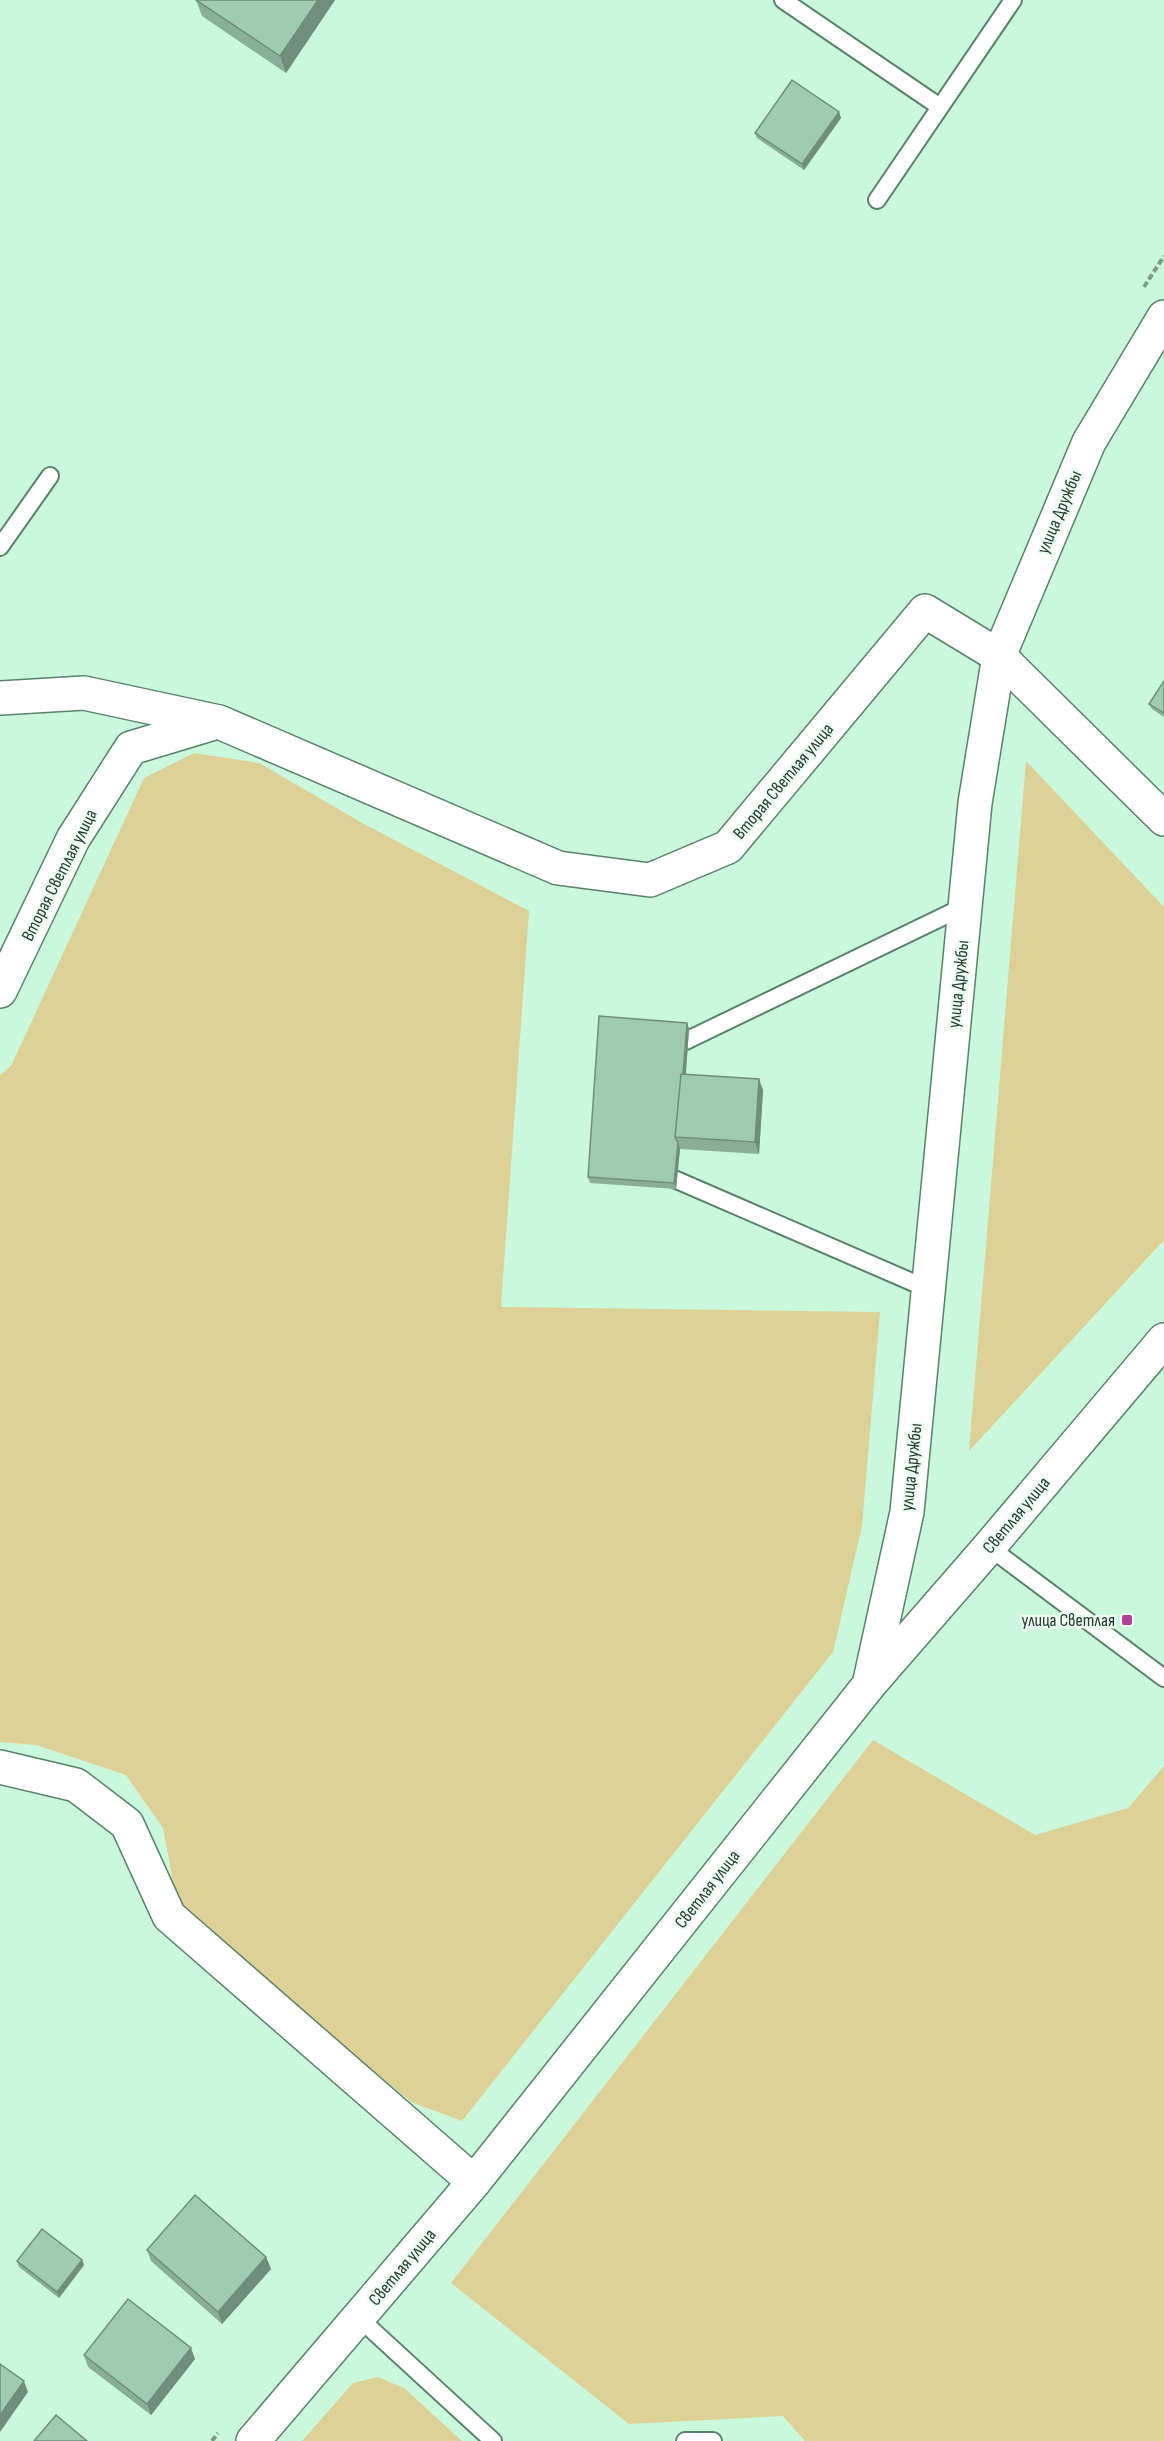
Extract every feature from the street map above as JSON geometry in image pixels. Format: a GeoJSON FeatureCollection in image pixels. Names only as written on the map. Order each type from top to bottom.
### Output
{"type":"FeatureCollection","features":[{"type":"Feature","properties":{"kind":"street","name":"улица Дружбы"},"geometry":{"type":"LineString","coordinates":[[868,1685],[907,1512],[975,803],[999,656],[1089,442],[1164,317]]}},
{"type":"Feature","properties":{"kind":"street","name":"Вторая Светлая улица"},"geometry":{"type":"LineString","coordinates":[[0,698],[84,693],[219,722],[558,868],[651,880],[728,847],[925,611],[999,656]]}},
{"type":"Feature","properties":{"kind":"street"},"geometry":{"type":"LineString","coordinates":[[999,656],[1164,819]]}},
{"type":"Feature","properties":{"kind":"street","name":"Вторая Светлая улица"},"geometry":{"type":"LineString","coordinates":[[0,991],[73,839],[131,748],[219,722]]}},
{"type":"Feature","properties":{"kind":"street","name":"Светлая улица"},"geometry":{"type":"LineString","coordinates":[[253,2441],[474,2182],[868,1685],[989,1547],[1164,1340]]}},
{"type":"Feature","properties":{"kind":"street"},"geometry":{"type":"LineString","coordinates":[[0,1767],[76,1785],[127,1824],[169,1916],[474,2182]]}},
{"type":"Feature","properties":{"kind":"lane"},"geometry":{"type":"LineString","coordinates":[[783,0],[940,107]]}},
{"type":"Feature","properties":{"kind":"lane"},"geometry":{"type":"LineString","coordinates":[[877,200],[1013,0]]}},
{"type":"Feature","properties":{"kind":"lane"},"geometry":{"type":"LineString","coordinates":[[0,547],[50,476]]}},
{"type":"Feature","properties":{"kind":"lane"},"geometry":{"type":"LineString","coordinates":[[658,1054],[965,906]]}},
{"type":"Feature","properties":{"kind":"lane"},"geometry":{"type":"LineString","coordinates":[[647,1168],[928,1289]]}},
{"type":"Feature","properties":{"kind":"lane"},"geometry":{"type":"LineString","coordinates":[[989,1547],[1164,1678]]}},
{"type":"Feature","properties":{"kind":"lane"},"geometry":{"type":"LineString","coordinates":[[359,2318],[494,2441]]}},
{"type":"Feature","properties":{"kind":"lane"},"geometry":{"type":"LineString","coordinates":[[685,2441],[713,2441]]}},
{"type":"Feature","properties":{"kind":"shaded area"},"geometry":{"type":"Polygon","coordinates":[[[194,753],[259,763],[364,824],[529,911],[501,1307],[880,1312],[862,1526],[833,1652],[462,2121],[411,2102],[178,1908],[163,1828],[126,1775],[36,1745],[0,1742],[0,1075],[11,1066],[144,778],[194,753]]]}},
{"type":"Feature","properties":{"kind":"shaded area"},"geometry":{"type":"Polygon","coordinates":[[[1026,761],[1164,907],[1164,1240],[969,1451],[1026,761]]]}},
{"type":"Feature","properties":{"kind":"shaded area"},"geometry":{"type":"Polygon","coordinates":[[[873,1740],[1035,1835],[1128,1808],[1164,1766],[1164,2441],[805,2441],[783,2416],[629,2424],[451,2283],[873,1740]]]}},
{"type":"Feature","properties":{"kind":"shaded area"},"geometry":{"type":"Polygon","coordinates":[[[378,2377],[404,2388],[462,2441],[302,2441],[353,2383],[378,2377]]]}},
{"type":"Feature","properties":{"kind":"building"},"geometry":{"type":"Polygon","coordinates":[[[196,0],[318,0],[280,56],[196,0]]]}},
{"type":"Feature","properties":{"kind":"building"},"geometry":{"type":"Polygon","coordinates":[[[792,80],[839,112],[802,164],[755,133],[792,80]]]}},
{"type":"Feature","properties":{"kind":"building"},"geometry":{"type":"Polygon","coordinates":[[[1164,681],[1164,713],[1149,704],[1164,681]]]}},
{"type":"Feature","properties":{"kind":"building"},"geometry":{"type":"Polygon","coordinates":[[[599,1016],[687,1023],[675,1137],[678,1143],[674,1183],[588,1177],[599,1016]]]}},
{"type":"Feature","properties":{"kind":"building"},"geometry":{"type":"Polygon","coordinates":[[[681,1074],[759,1079],[755,1142],[675,1137],[681,1074]]]}},
{"type":"Feature","properties":{"kind":"building"},"geometry":{"type":"Polygon","coordinates":[[[195,2195],[266,2257],[218,2312],[147,2250],[195,2195]]]}},
{"type":"Feature","properties":{"kind":"building"},"geometry":{"type":"Polygon","coordinates":[[[42,2229],[82,2260],[57,2292],[17,2261],[42,2229]]]}},
{"type":"Feature","properties":{"kind":"building"},"geometry":{"type":"Polygon","coordinates":[[[128,2299],[191,2348],[147,2404],[84,2355],[128,2299]]]}},
{"type":"Feature","properties":{"kind":"building"},"geometry":{"type":"Polygon","coordinates":[[[0,2364],[24,2381],[0,2415],[0,2364]]]}},
{"type":"Feature","properties":{"kind":"building"},"geometry":{"type":"Polygon","coordinates":[[[56,2415],[87,2441],[34,2441],[56,2415]]]}},
{"type":"Feature","properties":{"kind":"place","name":"улица Светлая"},"geometry":{"type":"Point","coordinates":[1127,1620]}}]}
